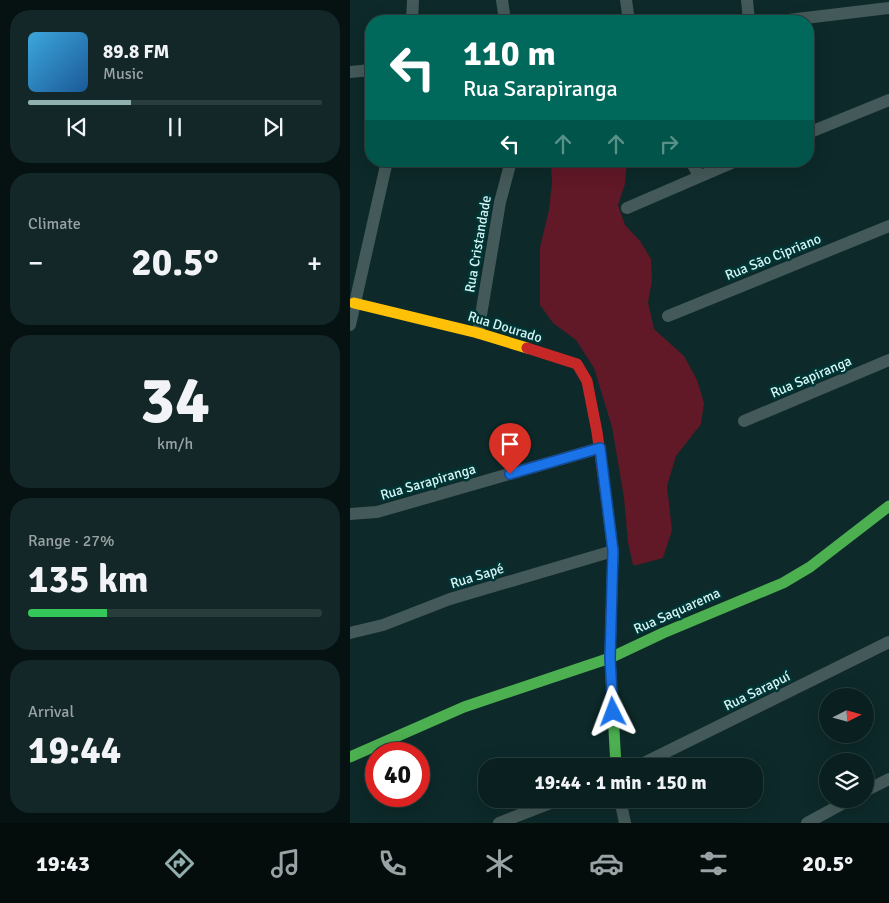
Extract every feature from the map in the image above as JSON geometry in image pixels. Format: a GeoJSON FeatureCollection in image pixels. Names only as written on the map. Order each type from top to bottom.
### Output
{"type":"FeatureCollection","features":[{"type":"Feature","properties":{"kind":"street"},"geometry":{"type":"LineString","coordinates":[[412,15],[413,0]]}},
{"type":"Feature","properties":{"kind":"street"},"geometry":{"type":"LineString","coordinates":[[502,0],[504,15]]}},
{"type":"Feature","properties":{"kind":"street"},"geometry":{"type":"LineString","coordinates":[[626,0],[628,15]]}},
{"type":"Feature","properties":{"kind":"street"},"geometry":{"type":"LineString","coordinates":[[747,0],[748,15]]}},
{"type":"Feature","properties":{"kind":"street"},"geometry":{"type":"LineString","coordinates":[[814,17],[889,8]]}},
{"type":"Feature","properties":{"kind":"street"},"geometry":{"type":"LineString","coordinates":[[350,72],[365,71]]}},
{"type":"Feature","properties":{"kind":"street"},"geometry":{"type":"LineString","coordinates":[[814,130],[889,100]]}},
{"type":"Feature","properties":{"kind":"street"},"geometry":{"type":"LineString","coordinates":[[350,325],[385,167]]}},
{"type":"Feature","properties":{"kind":"street","name":"Rua Cristandade"},"geometry":{"type":"LineString","coordinates":[[478,333],[500,202],[509,167]]}},
{"type":"Feature","properties":{"kind":"street"},"geometry":{"type":"LineString","coordinates":[[694,167],[699,176]]}},
{"type":"Feature","properties":{"kind":"street"},"geometry":{"type":"LineString","coordinates":[[627,208],[721,167]]}},
{"type":"Feature","properties":{"kind":"street","name":"Rua São Cipriano"},"geometry":{"type":"LineString","coordinates":[[668,316],[889,226]]}},
{"type":"Feature","properties":{"kind":"street","name":"Rua Dourado"},"geometry":{"type":"LineString","coordinates":[[354,303],[478,333],[576,364],[587,381],[600,448],[613,551],[610,658],[616,758]]}},
{"type":"Feature","properties":{"kind":"street","name":"Rua Sapiranga"},"geometry":{"type":"LineString","coordinates":[[744,421],[889,360]]}},
{"type":"Feature","properties":{"kind":"street","name":"Rua Sarapiranga"},"geometry":{"type":"LineString","coordinates":[[350,514],[377,512],[600,448]]}},
{"type":"Feature","properties":{"kind":"street","name":"Rua Saquarema"},"geometry":{"type":"LineString","coordinates":[[350,757],[464,707],[610,658],[679,626],[783,583],[810,567],[889,506]]}},
{"type":"Feature","properties":{"kind":"street","name":"Rua Sapé"},"geometry":{"type":"LineString","coordinates":[[350,633],[383,625],[450,599],[613,551]]}},
{"type":"Feature","properties":{"kind":"street","name":"Rua Sarapuí"},"geometry":{"type":"LineString","coordinates":[[654,758],[889,642]]}},
{"type":"Feature","properties":{"kind":"street"},"geometry":{"type":"LineString","coordinates":[[874,786],[889,779]]}},
{"type":"Feature","properties":{"kind":"street"},"geometry":{"type":"LineString","coordinates":[[499,823],[538,808]]}},
{"type":"Feature","properties":{"kind":"street"},"geometry":{"type":"LineString","coordinates":[[622,808],[625,823]]}},
{"type":"Feature","properties":{"kind":"street"},"geometry":{"type":"LineString","coordinates":[[807,823],[834,808]]}},
{"type":"Feature","properties":{"kind":"shaded area"},"geometry":{"type":"Polygon","coordinates":[[[551,167],[626,167],[625,184],[618,205],[625,225],[640,241],[651,259],[652,281],[648,302],[654,329],[684,356],[697,380],[704,403],[701,424],[676,456],[667,486],[672,530],[663,558],[637,565],[633,565],[628,543],[624,498],[612,427],[594,368],[576,340],[553,323],[540,305],[540,247],[549,210],[552,182],[551,167]]]}},
{"type":"Feature","properties":{"kind":"traffic: fast"},"geometry":{"type":"LineString","coordinates":[[350,757],[464,707],[610,658],[663,633],[783,583],[810,567],[889,506]]}},
{"type":"Feature","properties":{"kind":"traffic: fast"},"geometry":{"type":"LineString","coordinates":[[608,511],[613,551],[610,658],[616,758]]}},
{"type":"Feature","properties":{"kind":"traffic: slow"},"geometry":{"type":"LineString","coordinates":[[354,303],[478,333],[527,348]]}},
{"type":"Feature","properties":{"kind":"traffic: jam"},"geometry":{"type":"LineString","coordinates":[[527,348],[577,364],[587,381],[597,432],[608,511]]}},
{"type":"Feature","properties":{"kind":"route"},"geometry":{"type":"LineString","coordinates":[[510,474],[600,448],[613,551],[610,658],[613,712]]}}]}
